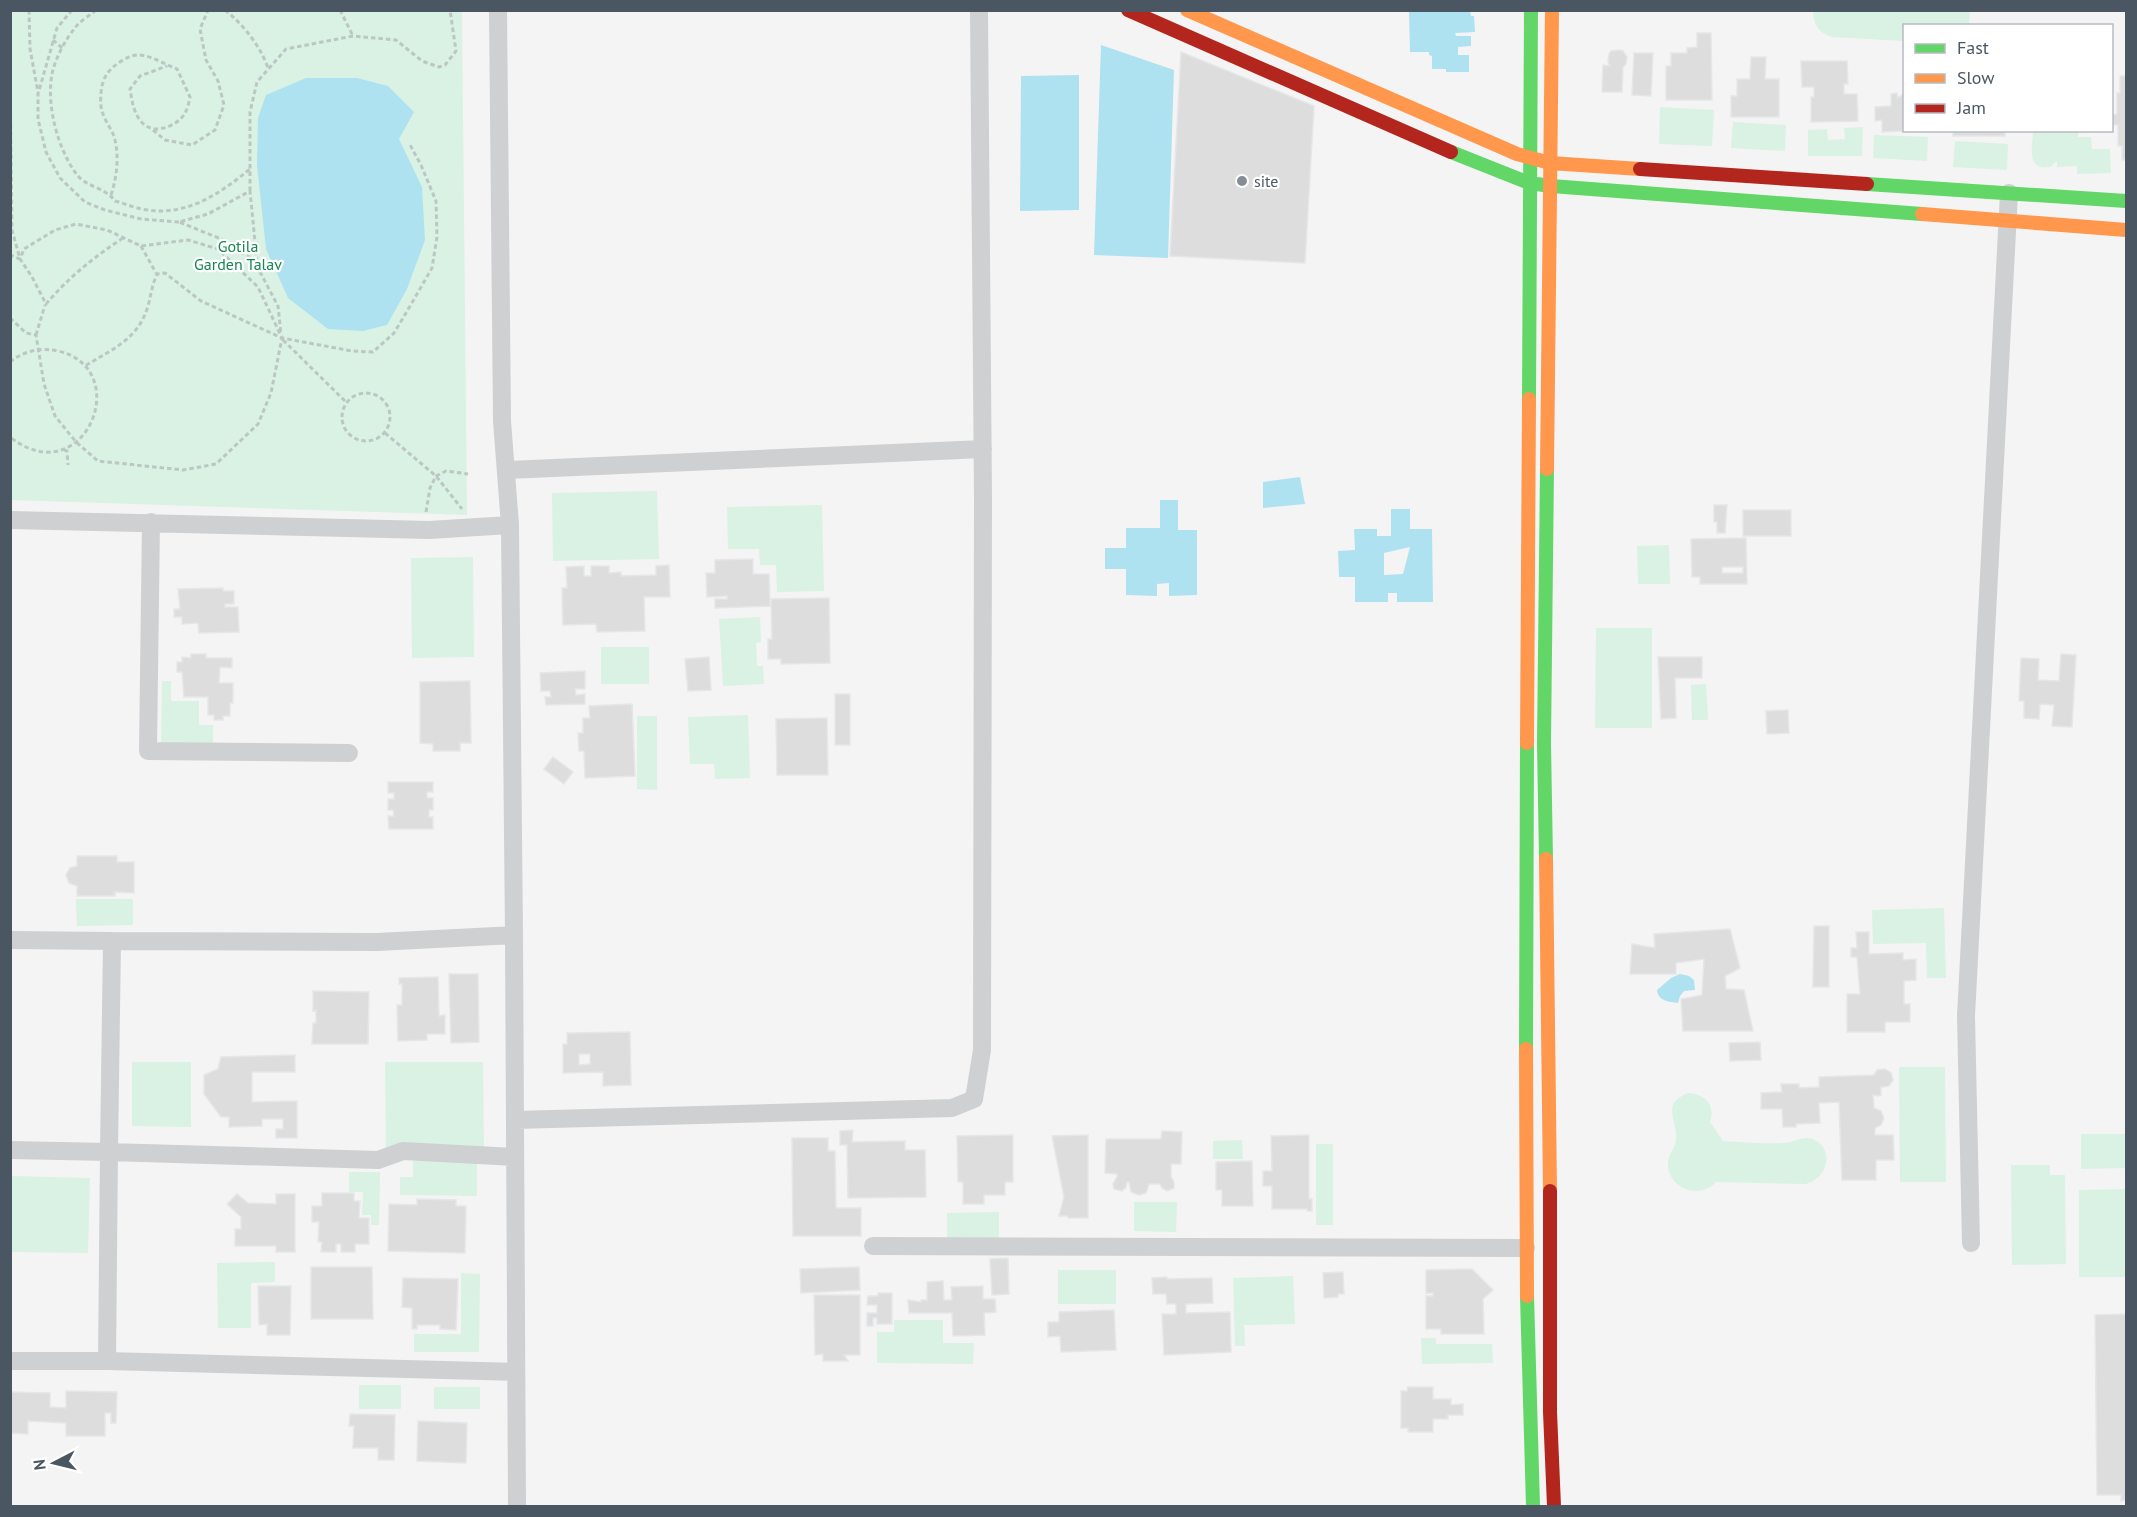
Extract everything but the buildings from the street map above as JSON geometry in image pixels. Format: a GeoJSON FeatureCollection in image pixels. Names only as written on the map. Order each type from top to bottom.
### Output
{"type":"FeatureCollection","features":[{"type":"Feature","properties":{"kind":"main road"},"geometry":{"type":"LineString","coordinates":[[1128,10],[1437,146],[1529,183],[2127,230]]}},
{"type":"Feature","properties":{"kind":"main road"},"geometry":{"type":"LineString","coordinates":[[1187,10],[1530,158],[1550,162],[2127,201]]}},
{"type":"Feature","properties":{"kind":"main road"},"geometry":{"type":"LineString","coordinates":[[1531,10],[1526,1248],[1533,1506]]}},
{"type":"Feature","properties":{"kind":"main road"},"geometry":{"type":"LineString","coordinates":[[1552,10],[1544,743],[1551,1250],[1550,1412],[1554,1506]]}},
{"type":"Feature","properties":{"kind":"street"},"geometry":{"type":"LineString","coordinates":[[498,10],[502,421],[510,525],[517,1506]]}},
{"type":"Feature","properties":{"kind":"street"},"geometry":{"type":"LineString","coordinates":[[515,1120],[952,1108],[974,1099],[982,1050],[983,449],[979,10]]}},
{"type":"Feature","properties":{"kind":"street"},"geometry":{"type":"LineString","coordinates":[[1971,1243],[1966,1016],[2009,193]]}},
{"type":"Feature","properties":{"kind":"street"},"geometry":{"type":"LineString","coordinates":[[507,470],[983,449]]}},
{"type":"Feature","properties":{"kind":"street"},"geometry":{"type":"LineString","coordinates":[[10,520],[429,530],[510,525]]}},
{"type":"Feature","properties":{"kind":"street"},"geometry":{"type":"LineString","coordinates":[[151,522],[148,751],[349,753]]}},
{"type":"Feature","properties":{"kind":"street"},"geometry":{"type":"LineString","coordinates":[[10,940],[377,942],[514,935]]}},
{"type":"Feature","properties":{"kind":"street"},"geometry":{"type":"LineString","coordinates":[[107,1361],[112,941]]}},
{"type":"Feature","properties":{"kind":"street"},"geometry":{"type":"LineString","coordinates":[[10,1150],[378,1160],[403,1151],[515,1157]]}},
{"type":"Feature","properties":{"kind":"street"},"geometry":{"type":"LineString","coordinates":[[873,1246],[1526,1248]]}},
{"type":"Feature","properties":{"kind":"street"},"geometry":{"type":"LineString","coordinates":[[10,1360],[516,1372]]}},
{"type":"Feature","properties":{"kind":"path"},"geometry":{"type":"LineString","coordinates":[[29,10],[30,49],[38,93],[38,119],[46,152],[60,178],[85,202],[105,210],[141,219],[179,222],[221,239],[257,262]]}},
{"type":"Feature","properties":{"kind":"path"},"geometry":{"type":"LineString","coordinates":[[38,93],[57,28],[72,10]]}},
{"type":"Feature","properties":{"kind":"path"},"geometry":{"type":"LineString","coordinates":[[96,10],[75,27],[62,48],[52,75],[55,129],[65,156],[79,178],[111,195],[115,201],[148,210],[185,208],[225,190],[250,169]]}},
{"type":"Feature","properties":{"kind":"path"},"geometry":{"type":"LineString","coordinates":[[168,66],[140,76],[130,89],[133,107],[141,122],[165,140],[192,145],[215,130],[224,105],[218,81],[206,60],[200,29],[208,10]]}},
{"type":"Feature","properties":{"kind":"path"},"geometry":{"type":"LineString","coordinates":[[225,10],[234,17],[264,56],[268,69]]}},
{"type":"Feature","properties":{"kind":"path"},"geometry":{"type":"LineString","coordinates":[[340,10],[353,36]]}},
{"type":"Feature","properties":{"kind":"path"},"geometry":{"type":"LineString","coordinates":[[123,237],[64,282],[46,304],[36,334],[44,384],[55,416],[76,442],[98,461],[183,470],[216,464],[258,424],[271,393],[282,338],[278,306],[257,262],[250,191],[250,112],[257,82],[286,49],[353,36],[396,40],[422,61],[439,67],[445,65],[456,51],[450,10]]}},
{"type":"Feature","properties":{"kind":"path"},"geometry":{"type":"LineString","coordinates":[[53,40],[62,48]]}},
{"type":"Feature","properties":{"kind":"path"},"geometry":{"type":"LineString","coordinates":[[111,195],[118,166],[115,137],[105,123],[101,105],[102,87],[107,74],[122,61],[137,55],[177,69],[190,97],[185,113],[176,122],[153,130]]}},
{"type":"Feature","properties":{"kind":"path"},"geometry":{"type":"LineString","coordinates":[[10,72],[11,230],[20,259],[46,304]]}},
{"type":"Feature","properties":{"kind":"path"},"geometry":{"type":"LineString","coordinates":[[157,274],[165,273],[201,301],[282,338],[352,351],[373,352],[394,333],[432,268],[437,237],[436,201],[409,143]]}},
{"type":"Feature","properties":{"kind":"path"},"geometry":{"type":"LineString","coordinates":[[179,222],[208,214],[250,191]]}},
{"type":"Feature","properties":{"kind":"path"},"geometry":{"type":"LineString","coordinates":[[20,259],[24,249],[55,230],[76,224],[107,230],[141,246],[157,274]]}},
{"type":"Feature","properties":{"kind":"path"},"geometry":{"type":"LineString","coordinates":[[141,246],[188,240],[218,249],[258,286],[282,338],[347,403]]}},
{"type":"Feature","properties":{"kind":"path"},"geometry":{"type":"LineString","coordinates":[[10,255],[20,259]]}},
{"type":"Feature","properties":{"kind":"path"},"geometry":{"type":"LineString","coordinates":[[85,366],[117,348],[136,330],[147,307],[150,290],[157,274]]}},
{"type":"Feature","properties":{"kind":"path"},"geometry":{"type":"LineString","coordinates":[[10,318],[26,333],[36,334]]}},
{"type":"Feature","properties":{"kind":"path"},"geometry":{"type":"LineString","coordinates":[[10,362],[30,350],[54,350],[69,354],[85,366],[95,384],[98,404],[92,424],[76,442],[62,450],[40,453],[22,447],[10,437]]}},
{"type":"Feature","properties":{"kind":"path"},"geometry":{"type":"LineString","coordinates":[[363,393],[381,398],[390,414],[390,423],[385,433],[370,441],[360,441],[352,437],[342,421],[347,403],[354,396],[363,393]]}},
{"type":"Feature","properties":{"kind":"path"},"geometry":{"type":"LineString","coordinates":[[385,433],[436,476],[467,515]]}},
{"type":"Feature","properties":{"kind":"path"},"geometry":{"type":"LineString","coordinates":[[62,450],[67,451],[68,465]]}},
{"type":"Feature","properties":{"kind":"path"},"geometry":{"type":"LineString","coordinates":[[426,514],[430,488],[436,476],[446,471],[468,474]]}},
{"type":"Feature","properties":{"kind":"green space"},"geometry":{"type":"Polygon","coordinates":[[[1813,10],[1970,10],[1969,24],[1903,24],[1903,41],[1832,37],[1818,28],[1813,10]]]}},
{"type":"Feature","properties":{"kind":"green space","name":"Gotila Garden Talav"},"geometry":{"type":"Polygon","coordinates":[[[11,11],[462,11],[467,515],[11,500],[11,11]]]}},
{"type":"Feature","properties":{"kind":"green space"},"geometry":{"type":"Polygon","coordinates":[[[1660,107],[1714,110],[1712,146],[1659,144],[1660,107]]]}},
{"type":"Feature","properties":{"kind":"green space"},"geometry":{"type":"Polygon","coordinates":[[[1733,122],[1786,125],[1785,151],[1731,148],[1733,122]]]}},
{"type":"Feature","properties":{"kind":"green space"},"geometry":{"type":"Polygon","coordinates":[[[1863,127],[1862,156],[1808,156],[1808,130],[1827,129],[1828,140],[1845,139],[1844,128],[1863,127]]]}},
{"type":"Feature","properties":{"kind":"green space"},"geometry":{"type":"Polygon","coordinates":[[[2033,132],[2078,132],[2078,137],[2091,137],[2092,149],[2110,149],[2111,173],[2077,174],[2077,166],[2057,167],[2057,161],[2050,167],[2042,167],[2034,161],[2033,132]]]}},
{"type":"Feature","properties":{"kind":"green space"},"geometry":{"type":"Polygon","coordinates":[[[1874,135],[1928,137],[1927,161],[1873,158],[1874,135]]]}},
{"type":"Feature","properties":{"kind":"green space"},"geometry":{"type":"Polygon","coordinates":[[[1955,141],[2008,144],[2007,170],[1953,167],[1955,141]]]}},
{"type":"Feature","properties":{"kind":"green space"},"geometry":{"type":"Polygon","coordinates":[[[657,491],[659,559],[553,561],[552,493],[657,491]]]}},
{"type":"Feature","properties":{"kind":"green space"},"geometry":{"type":"Polygon","coordinates":[[[822,505],[824,591],[777,592],[776,565],[760,565],[759,549],[728,549],[727,507],[822,505]]]}},
{"type":"Feature","properties":{"kind":"green space"},"geometry":{"type":"Polygon","coordinates":[[[1669,545],[1670,584],[1638,584],[1637,546],[1669,545]]]}},
{"type":"Feature","properties":{"kind":"green space"},"geometry":{"type":"Polygon","coordinates":[[[473,557],[474,657],[412,658],[411,558],[473,557]]]}},
{"type":"Feature","properties":{"kind":"green space"},"geometry":{"type":"Polygon","coordinates":[[[760,617],[761,642],[756,643],[757,666],[763,666],[764,684],[723,686],[719,619],[760,617]]]}},
{"type":"Feature","properties":{"kind":"green space"},"geometry":{"type":"Polygon","coordinates":[[[1596,628],[1652,628],[1652,728],[1595,728],[1596,628]]]}},
{"type":"Feature","properties":{"kind":"green space"},"geometry":{"type":"Polygon","coordinates":[[[601,647],[649,647],[649,684],[601,684],[601,647]]]}},
{"type":"Feature","properties":{"kind":"green space"},"geometry":{"type":"Polygon","coordinates":[[[162,681],[171,681],[171,701],[199,701],[199,725],[213,725],[213,743],[161,743],[162,681]]]}},
{"type":"Feature","properties":{"kind":"green space"},"geometry":{"type":"Polygon","coordinates":[[[1706,684],[1708,720],[1692,720],[1691,685],[1706,684]]]}},
{"type":"Feature","properties":{"kind":"green space"},"geometry":{"type":"Polygon","coordinates":[[[748,715],[750,778],[715,779],[714,764],[690,764],[688,717],[748,715]]]}},
{"type":"Feature","properties":{"kind":"green space"},"geometry":{"type":"Polygon","coordinates":[[[637,716],[657,716],[657,790],[637,789],[637,716]]]}},
{"type":"Feature","properties":{"kind":"green space"},"geometry":{"type":"Polygon","coordinates":[[[76,899],[133,899],[133,925],[77,926],[76,899]]]}},
{"type":"Feature","properties":{"kind":"green space"},"geometry":{"type":"Polygon","coordinates":[[[1944,908],[1946,978],[1927,978],[1926,943],[1873,944],[1872,910],[1944,908]]]}},
{"type":"Feature","properties":{"kind":"green space"},"geometry":{"type":"Polygon","coordinates":[[[132,1062],[191,1062],[191,1127],[132,1126],[132,1062]]]}},
{"type":"Feature","properties":{"kind":"green space"},"geometry":{"type":"Polygon","coordinates":[[[385,1062],[483,1062],[484,1154],[386,1155],[385,1062]]]}},
{"type":"Feature","properties":{"kind":"green space"},"geometry":{"type":"Polygon","coordinates":[[[1899,1067],[1945,1067],[1946,1182],[1900,1182],[1899,1067]]]}},
{"type":"Feature","properties":{"kind":"green space"},"geometry":{"type":"Polygon","coordinates":[[[1688,1093],[1704,1098],[1708,1102],[1711,1110],[1710,1122],[1723,1141],[1778,1143],[1810,1138],[1825,1150],[1826,1164],[1823,1171],[1819,1177],[1805,1184],[1716,1182],[1702,1190],[1694,1191],[1680,1186],[1674,1181],[1668,1166],[1676,1140],[1672,1107],[1680,1097],[1688,1093]]]}},
{"type":"Feature","properties":{"kind":"green space"},"geometry":{"type":"Polygon","coordinates":[[[2081,1134],[2126,1134],[2126,1168],[2081,1169],[2081,1134]]]}},
{"type":"Feature","properties":{"kind":"green space"},"geometry":{"type":"Polygon","coordinates":[[[1242,1140],[1243,1159],[1213,1159],[1213,1141],[1242,1140]]]}},
{"type":"Feature","properties":{"kind":"green space"},"geometry":{"type":"Polygon","coordinates":[[[1316,1144],[1333,1144],[1333,1225],[1316,1225],[1316,1144]]]}},
{"type":"Feature","properties":{"kind":"green space"},"geometry":{"type":"Polygon","coordinates":[[[413,1161],[477,1161],[477,1196],[400,1195],[400,1177],[413,1177],[413,1161]]]}},
{"type":"Feature","properties":{"kind":"green space"},"geometry":{"type":"Polygon","coordinates":[[[2011,1165],[2050,1165],[2050,1175],[2065,1175],[2066,1264],[2012,1265],[2011,1165]]]}},
{"type":"Feature","properties":{"kind":"green space"},"geometry":{"type":"Polygon","coordinates":[[[349,1172],[380,1172],[379,1225],[371,1225],[371,1215],[362,1215],[363,1192],[349,1192],[349,1172]]]}},
{"type":"Feature","properties":{"kind":"green space"},"geometry":{"type":"Polygon","coordinates":[[[11,1176],[90,1178],[88,1253],[11,1252],[11,1176]]]}},
{"type":"Feature","properties":{"kind":"green space"},"geometry":{"type":"Polygon","coordinates":[[[2126,1189],[2126,1277],[2079,1277],[2079,1190],[2126,1189]]]}},
{"type":"Feature","properties":{"kind":"green space"},"geometry":{"type":"Polygon","coordinates":[[[1134,1202],[1177,1202],[1176,1232],[1134,1231],[1134,1202]]]}},
{"type":"Feature","properties":{"kind":"green space"},"geometry":{"type":"Polygon","coordinates":[[[999,1212],[999,1238],[947,1239],[947,1213],[999,1212]]]}},
{"type":"Feature","properties":{"kind":"green space"},"geometry":{"type":"Polygon","coordinates":[[[275,1262],[275,1282],[251,1283],[251,1328],[218,1328],[217,1263],[275,1262]]]}},
{"type":"Feature","properties":{"kind":"green space"},"geometry":{"type":"Polygon","coordinates":[[[1058,1270],[1116,1270],[1116,1304],[1058,1304],[1058,1270]]]}},
{"type":"Feature","properties":{"kind":"green space"},"geometry":{"type":"Polygon","coordinates":[[[461,1273],[480,1274],[479,1352],[414,1352],[414,1334],[461,1334],[461,1273]]]}},
{"type":"Feature","properties":{"kind":"green space"},"geometry":{"type":"Polygon","coordinates":[[[1293,1276],[1295,1324],[1244,1325],[1245,1346],[1235,1346],[1233,1278],[1293,1276]]]}},
{"type":"Feature","properties":{"kind":"green space"},"geometry":{"type":"Polygon","coordinates":[[[894,1320],[943,1320],[943,1343],[974,1343],[973,1364],[877,1363],[877,1332],[894,1332],[894,1320]]]}},
{"type":"Feature","properties":{"kind":"green space"},"geometry":{"type":"Polygon","coordinates":[[[1421,1338],[1436,1338],[1436,1344],[1492,1344],[1493,1363],[1422,1364],[1421,1338]]]}},
{"type":"Feature","properties":{"kind":"green space"},"geometry":{"type":"Polygon","coordinates":[[[359,1385],[401,1385],[401,1409],[359,1409],[359,1385]]]}},
{"type":"Feature","properties":{"kind":"green space"},"geometry":{"type":"Polygon","coordinates":[[[434,1387],[480,1387],[480,1409],[434,1409],[434,1387]]]}},
{"type":"Feature","properties":{"kind":"water"},"geometry":{"type":"Polygon","coordinates":[[[1409,11],[1470,11],[1471,16],[1474,16],[1475,32],[1455,33],[1456,36],[1471,36],[1471,46],[1458,47],[1458,55],[1469,55],[1469,72],[1446,72],[1446,69],[1432,69],[1432,56],[1429,52],[1410,52],[1409,11]]]}},
{"type":"Feature","properties":{"kind":"water"},"geometry":{"type":"Polygon","coordinates":[[[1101,45],[1174,70],[1168,258],[1094,255],[1101,45]]]}},
{"type":"Feature","properties":{"kind":"water"},"geometry":{"type":"Polygon","coordinates":[[[1079,75],[1079,210],[1020,211],[1021,76],[1079,75]]]}},
{"type":"Feature","properties":{"kind":"water"},"geometry":{"type":"Polygon","coordinates":[[[306,78],[357,78],[388,86],[414,112],[399,139],[422,187],[425,240],[407,289],[387,325],[363,331],[328,329],[288,298],[266,249],[257,165],[258,118],[266,95],[306,78]]]}},
{"type":"Feature","properties":{"kind":"water"},"geometry":{"type":"Polygon","coordinates":[[[1300,477],[1305,504],[1263,508],[1263,482],[1300,477]]]}},
{"type":"Feature","properties":{"kind":"water"},"geometry":{"type":"Polygon","coordinates":[[[1160,500],[1178,500],[1178,530],[1197,530],[1197,595],[1169,596],[1169,583],[1157,584],[1157,596],[1126,595],[1126,569],[1105,569],[1105,548],[1126,548],[1126,528],[1160,528],[1160,500]]]}},
{"type":"Feature","properties":{"kind":"water"},"geometry":{"type":"Polygon","coordinates":[[[1391,509],[1410,509],[1410,529],[1432,529],[1433,602],[1397,602],[1397,593],[1388,593],[1388,602],[1355,602],[1355,577],[1339,577],[1338,551],[1355,550],[1354,529],[1377,529],[1377,536],[1391,536],[1391,509]],[[1410,547],[1384,553],[1384,575],[1403,574],[1410,547]]]}},
{"type":"Feature","properties":{"kind":"water"},"geometry":{"type":"Polygon","coordinates":[[[1680,974],[1694,980],[1695,990],[1684,991],[1678,1003],[1659,997],[1657,990],[1671,978],[1680,974]]]}},
{"type":"Feature","properties":{"kind":"traffic: fast"},"geometry":{"type":"LineString","coordinates":[[1529,399],[1531,10]]}},
{"type":"Feature","properties":{"kind":"traffic: fast"},"geometry":{"type":"LineString","coordinates":[[1451,152],[1529,183],[1551,186],[1922,214]]}},
{"type":"Feature","properties":{"kind":"traffic: fast"},"geometry":{"type":"LineString","coordinates":[[1867,184],[2126,201]]}},
{"type":"Feature","properties":{"kind":"traffic: fast"},"geometry":{"type":"LineString","coordinates":[[1546,859],[1544,743],[1547,469]]}},
{"type":"Feature","properties":{"kind":"traffic: fast"},"geometry":{"type":"LineString","coordinates":[[1526,1049],[1527,743]]}},
{"type":"Feature","properties":{"kind":"traffic: fast"},"geometry":{"type":"LineString","coordinates":[[1527,1296],[1533,1506]]}},
{"type":"Feature","properties":{"kind":"traffic: slow"},"geometry":{"type":"LineString","coordinates":[[1187,10],[1517,154],[1550,163],[1640,169]]}},
{"type":"Feature","properties":{"kind":"traffic: slow"},"geometry":{"type":"LineString","coordinates":[[1547,469],[1552,10]]}},
{"type":"Feature","properties":{"kind":"traffic: slow"},"geometry":{"type":"LineString","coordinates":[[1922,214],[2126,230]]}},
{"type":"Feature","properties":{"kind":"traffic: slow"},"geometry":{"type":"LineString","coordinates":[[1527,743],[1529,399]]}},
{"type":"Feature","properties":{"kind":"traffic: slow"},"geometry":{"type":"LineString","coordinates":[[1546,859],[1550,1191]]}},
{"type":"Feature","properties":{"kind":"traffic: slow"},"geometry":{"type":"LineString","coordinates":[[1526,1049],[1527,1296]]}},
{"type":"Feature","properties":{"kind":"traffic: jam"},"geometry":{"type":"LineString","coordinates":[[1128,10],[1451,152]]}},
{"type":"Feature","properties":{"kind":"traffic: jam"},"geometry":{"type":"LineString","coordinates":[[1640,169],[1867,184]]}},
{"type":"Feature","properties":{"kind":"traffic: jam"},"geometry":{"type":"LineString","coordinates":[[1550,1191],[1550,1412],[1554,1506]]}},
{"type":"Feature","properties":{"kind":"place","name":"site"},"geometry":{"type":"Point","coordinates":[1242,181]}}]}
